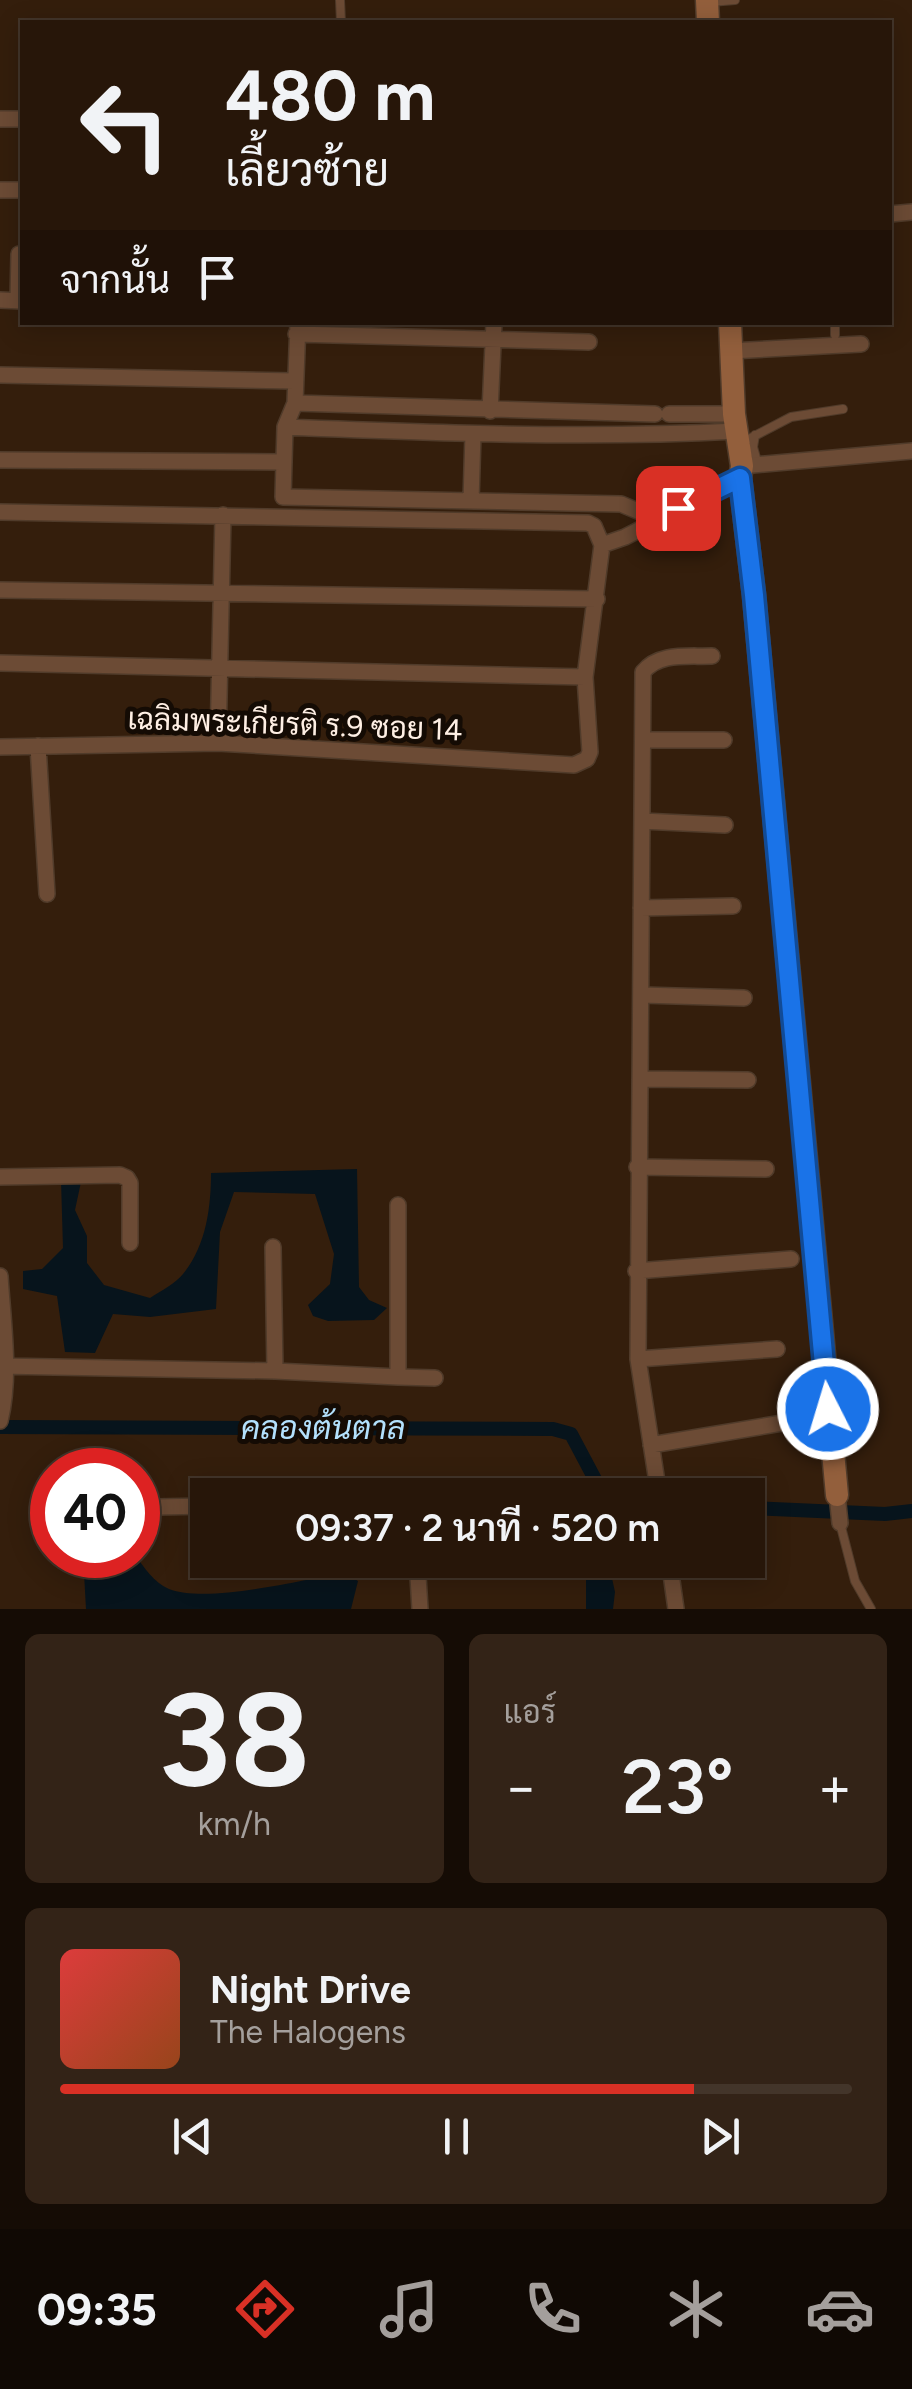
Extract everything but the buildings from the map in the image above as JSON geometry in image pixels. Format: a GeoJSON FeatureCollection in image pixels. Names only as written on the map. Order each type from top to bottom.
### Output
{"type":"FeatureCollection","features":[{"type":"Feature","properties":{"kind":"street"},"geometry":{"type":"LineString","coordinates":[[0,300],[20,300],[19,254]]}},
{"type":"Feature","properties":{"kind":"street"},"geometry":{"type":"LineString","coordinates":[[490,410],[494,325]]}},
{"type":"Feature","properties":{"kind":"street"},"geometry":{"type":"LineString","coordinates":[[730,325],[840,1523]]}},
{"type":"Feature","properties":{"kind":"street"},"geometry":{"type":"LineString","coordinates":[[589,342],[493,342],[297,328],[295,403],[285,427],[283,497],[621,504],[640,512]]}},
{"type":"Feature","properties":{"kind":"street"},"geometry":{"type":"LineString","coordinates":[[730,351],[861,344]]}},
{"type":"Feature","properties":{"kind":"street"},"geometry":{"type":"LineString","coordinates":[[0,375],[294,381]]}},
{"type":"Feature","properties":{"kind":"street"},"geometry":{"type":"LineString","coordinates":[[295,403],[662,414],[743,448]]}},
{"type":"Feature","properties":{"kind":"street"},"geometry":{"type":"LineString","coordinates":[[429,432],[430,409]]}},
{"type":"Feature","properties":{"kind":"street"},"geometry":{"type":"LineString","coordinates":[[519,412],[519,433]]}},
{"type":"Feature","properties":{"kind":"street"},"geometry":{"type":"LineString","coordinates":[[285,427],[473,434],[661,434],[743,448],[912,450]]}},
{"type":"Feature","properties":{"kind":"street"},"geometry":{"type":"LineString","coordinates":[[471,501],[473,434]]}},
{"type":"Feature","properties":{"kind":"street"},"geometry":{"type":"LineString","coordinates":[[602,545],[625,538],[743,448]]}},
{"type":"Feature","properties":{"kind":"street"},"geometry":{"type":"LineString","coordinates":[[0,460],[283,462]]}},
{"type":"Feature","properties":{"kind":"street"},"geometry":{"type":"LineString","coordinates":[[0,512],[588,524],[594,526],[602,545],[585,677],[0,663]]}},
{"type":"Feature","properties":{"kind":"street"},"geometry":{"type":"LineString","coordinates":[[218,743],[223,515]]}},
{"type":"Feature","properties":{"kind":"street"},"geometry":{"type":"LineString","coordinates":[[0,590],[597,599]]}},
{"type":"Feature","properties":{"kind":"street"},"geometry":{"type":"LineString","coordinates":[[657,1478],[638,1359],[636,1271],[643,672],[650,663],[662,658],[712,656]]}},
{"type":"Feature","properties":{"kind":"street","name":"เฉลิมพระเกียรติ ร.9 ซอย 14"},"geometry":{"type":"LineString","coordinates":[[0,747],[218,743],[574,765],[587,760],[590,752],[585,677]]}},
{"type":"Feature","properties":{"kind":"street"},"geometry":{"type":"LineString","coordinates":[[643,740],[724,740]]}},
{"type":"Feature","properties":{"kind":"street"},"geometry":{"type":"LineString","coordinates":[[38,746],[46,894]]}},
{"type":"Feature","properties":{"kind":"street"},"geometry":{"type":"LineString","coordinates":[[642,821],[725,825]]}},
{"type":"Feature","properties":{"kind":"street"},"geometry":{"type":"LineString","coordinates":[[641,908],[733,906]]}},
{"type":"Feature","properties":{"kind":"street"},"geometry":{"type":"LineString","coordinates":[[642,995],[744,998]]}},
{"type":"Feature","properties":{"kind":"street"},"geometry":{"type":"LineString","coordinates":[[640,1079],[748,1080]]}},
{"type":"Feature","properties":{"kind":"street"},"geometry":{"type":"LineString","coordinates":[[637,1167],[766,1169]]}},
{"type":"Feature","properties":{"kind":"street"},"geometry":{"type":"LineString","coordinates":[[0,1177],[127,1178],[130,1244]]}},
{"type":"Feature","properties":{"kind":"street"},"geometry":{"type":"LineString","coordinates":[[398,1205],[398,1378]]}},
{"type":"Feature","properties":{"kind":"street"},"geometry":{"type":"LineString","coordinates":[[273,1247],[276,1371]]}},
{"type":"Feature","properties":{"kind":"street"},"geometry":{"type":"LineString","coordinates":[[636,1271],[791,1259]]}},
{"type":"Feature","properties":{"kind":"street"},"geometry":{"type":"LineString","coordinates":[[0,1276],[5,1402],[0,1422]]}},
{"type":"Feature","properties":{"kind":"street"},"geometry":{"type":"LineString","coordinates":[[638,1359],[777,1349]]}},
{"type":"Feature","properties":{"kind":"street"},"geometry":{"type":"LineString","coordinates":[[3,1366],[435,1378]]}},
{"type":"Feature","properties":{"kind":"street"},"geometry":{"type":"LineString","coordinates":[[652,1445],[806,1418]]}},
{"type":"Feature","properties":{"kind":"street"},"geometry":{"type":"LineString","coordinates":[[160,1507],[190,1506]]}},
{"type":"Feature","properties":{"kind":"street"},"geometry":{"type":"LineString","coordinates":[[418,1578],[420,1609]]}},
{"type":"Feature","properties":{"kind":"street"},"geometry":{"type":"LineString","coordinates":[[672,1578],[676,1609]]}},
{"type":"Feature","properties":{"kind":"lane"},"geometry":{"type":"LineString","coordinates":[[707,8],[734,0]]}},
{"type":"Feature","properties":{"kind":"lane"},"geometry":{"type":"LineString","coordinates":[[835,325],[835,335]]}},
{"type":"Feature","properties":{"kind":"lane"},"geometry":{"type":"LineString","coordinates":[[743,448],[791,417],[843,409]]}},
{"type":"Feature","properties":{"kind":"lane"},"geometry":{"type":"LineString","coordinates":[[840,1523],[855,1581],[871,1609]]}},
{"type":"Feature","properties":{"kind":"shaded area"},"geometry":{"type":"Polygon","coordinates":[[[357,1169],[359,1287],[369,1300],[387,1308],[374,1320],[328,1321],[313,1316],[308,1305],[330,1284],[334,1254],[315,1194],[234,1192],[220,1232],[216,1309],[150,1317],[113,1314],[95,1353],[65,1352],[57,1296],[23,1289],[23,1271],[42,1269],[63,1248],[61,1180],[81,1182],[75,1210],[87,1236],[87,1263],[104,1285],[150,1298],[180,1277],[197,1251],[208,1213],[211,1173],[357,1169]]]}},
{"type":"Feature","properties":{"kind":"shaded area"},"geometry":{"type":"Polygon","coordinates":[[[84,1578],[154,1578],[169,1589],[207,1594],[317,1578],[358,1581],[351,1609],[86,1609],[84,1578]]]}},
{"type":"Feature","properties":{"kind":"shaded area"},"geometry":{"type":"Polygon","coordinates":[[[586,1578],[612,1578],[613,1609],[586,1609],[586,1578]]]}},
{"type":"Feature","properties":{"kind":"waterway","name":"คลองต้นตาล"},"geometry":{"type":"LineString","coordinates":[[0,1427],[553,1429],[571,1434],[594,1478]]}},
{"type":"Feature","properties":{"kind":"waterway","name":"คลองต้นตาล"},"geometry":{"type":"LineString","coordinates":[[765,1509],[885,1514],[912,1511]]}},
{"type":"Feature","properties":{"kind":"route"},"geometry":{"type":"LineString","coordinates":[[678,508],[740,478],[828,1409]]}}]}
